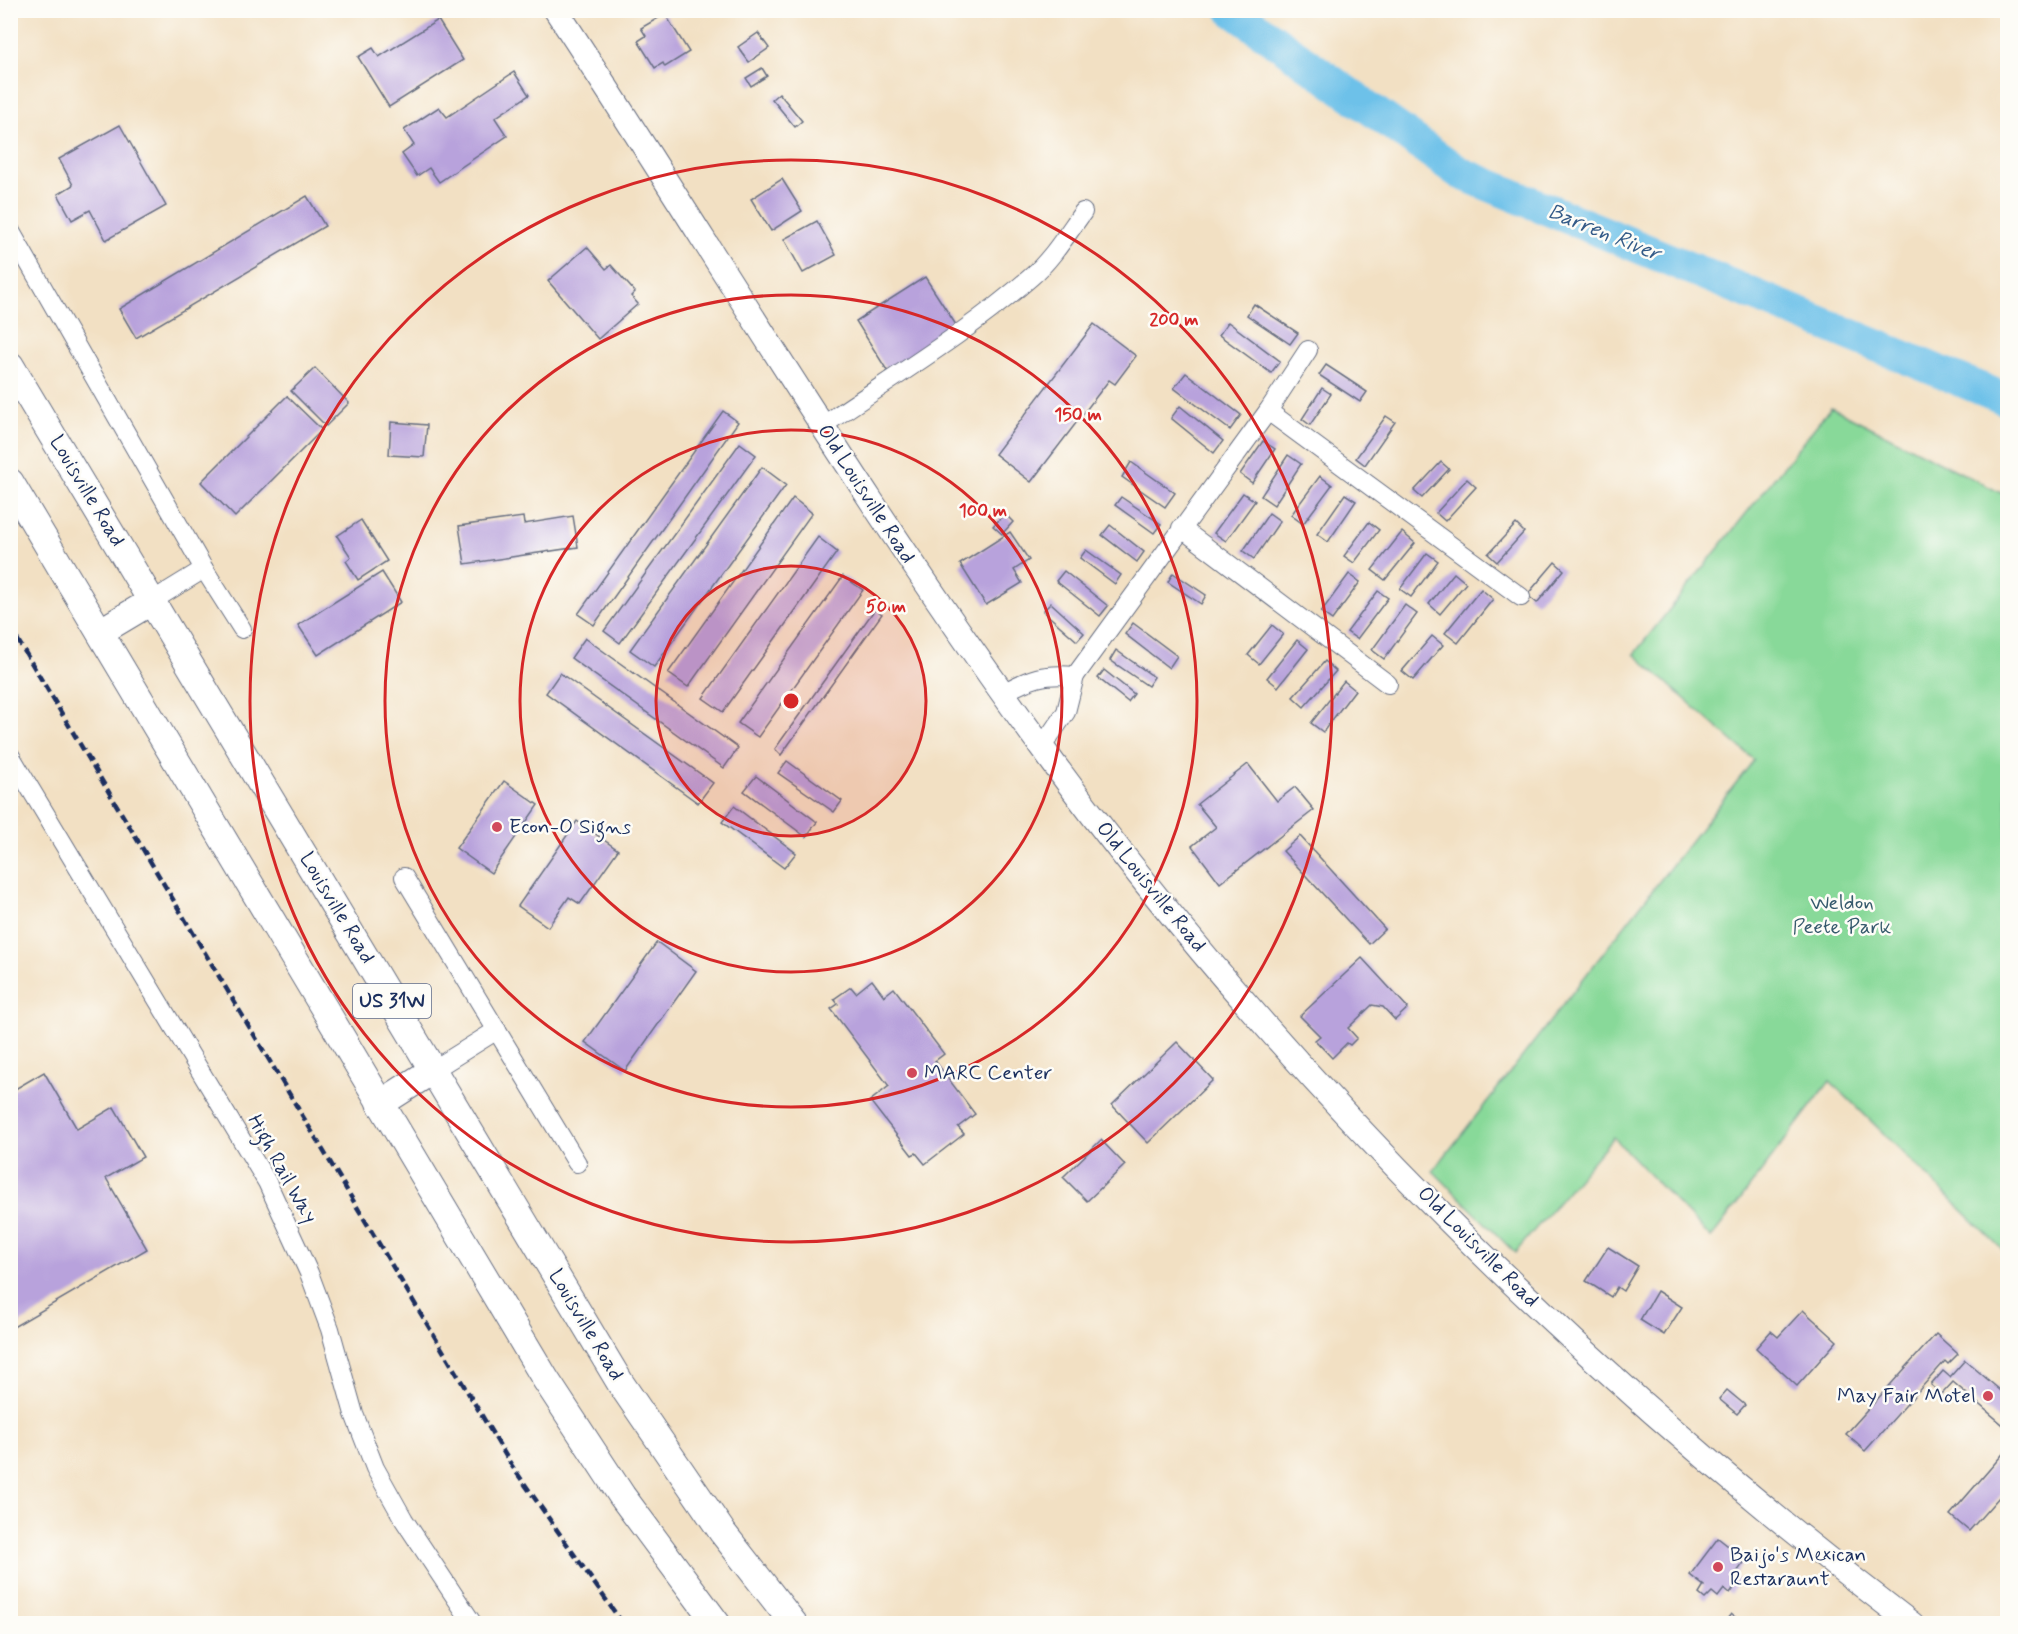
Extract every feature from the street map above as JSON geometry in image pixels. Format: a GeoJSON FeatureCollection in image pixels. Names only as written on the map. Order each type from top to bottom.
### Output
{"type":"FeatureCollection","features":[{"type":"Feature","properties":{"kind":"main road","name":"Louisville Road"},"geometry":{"type":"LineString","coordinates":[[10,365],[634,1404],[723,1533],[794,1623]]}},
{"type":"Feature","properties":{"kind":"main road","name":"US 31W"},"geometry":{"type":"LineString","coordinates":[[10,482],[380,1104],[583,1438],[662,1553],[717,1623]]}},
{"type":"Feature","properties":{"kind":"main road"},"geometry":{"type":"LineString","coordinates":[[100,632],[152,601]]}},
{"type":"Feature","properties":{"kind":"main road"},"geometry":{"type":"LineString","coordinates":[[380,1104],[433,1070]]}},
{"type":"Feature","properties":{"kind":"street","name":"Old Louisville Road"},"geometry":{"type":"LineString","coordinates":[[556,10],[927,588],[1041,748],[1142,878],[1218,970],[1284,1045],[1431,1200],[1539,1308],[1761,1506],[1912,1623]]}},
{"type":"Feature","properties":{"kind":"street"},"geometry":{"type":"LineString","coordinates":[[822,426],[952,337],[1032,276],[1052,254],[1083,212]]}},
{"type":"Feature","properties":{"kind":"street"},"geometry":{"type":"LineString","coordinates":[[10,230],[204,569],[242,629]]}},
{"type":"Feature","properties":{"kind":"street"},"geometry":{"type":"LineString","coordinates":[[1041,748],[1066,712],[1075,676],[1268,411],[1308,350]]}},
{"type":"Feature","properties":{"kind":"street"},"geometry":{"type":"LineString","coordinates":[[1268,411],[1521,597]]}},
{"type":"Feature","properties":{"kind":"street"},"geometry":{"type":"LineString","coordinates":[[1181,528],[1388,684]]}},
{"type":"Feature","properties":{"kind":"street"},"geometry":{"type":"LineString","coordinates":[[152,601],[204,569]]}},
{"type":"Feature","properties":{"kind":"street"},"geometry":{"type":"LineString","coordinates":[[1003,693],[1029,679],[1051,674],[1075,676]]}},
{"type":"Feature","properties":{"kind":"street","name":"High Rail Way"},"geometry":{"type":"LineString","coordinates":[[10,756],[267,1182],[297,1244],[320,1301],[354,1414],[375,1468],[404,1520],[473,1623]]}},
{"type":"Feature","properties":{"kind":"street"},"geometry":{"type":"LineString","coordinates":[[404,877],[577,1163]]}},
{"type":"Feature","properties":{"kind":"street"},"geometry":{"type":"LineString","coordinates":[[433,1070],[497,1030]]}},
{"type":"Feature","properties":{"kind":"green space","name":"Weldon Peete Park"},"geometry":{"type":"Polygon","coordinates":[[[1831,407],[2007,496],[2007,1254],[1830,1081],[1711,1238],[1613,1137],[1515,1253],[1433,1171],[1754,760],[1634,654],[1831,407]]]}},
{"type":"Feature","properties":{"kind":"building"},"geometry":{"type":"Polygon","coordinates":[[[665,14],[689,52],[665,67],[663,63],[655,68],[638,41],[646,36],[641,28],[665,14]]]}},
{"type":"Feature","properties":{"kind":"building"},"geometry":{"type":"Polygon","coordinates":[[[438,20],[463,60],[389,107],[358,57],[373,48],[379,57],[438,20]]]}},
{"type":"Feature","properties":{"kind":"building"},"geometry":{"type":"Polygon","coordinates":[[[758,33],[769,48],[749,62],[738,47],[758,33]]]}},
{"type":"Feature","properties":{"kind":"building"},"geometry":{"type":"Polygon","coordinates":[[[762,68],[767,76],[751,86],[746,78],[762,68]]]}},
{"type":"Feature","properties":{"kind":"building"},"geometry":{"type":"Polygon","coordinates":[[[514,72],[529,95],[495,118],[507,136],[439,182],[429,168],[417,176],[402,154],[414,145],[404,130],[439,107],[447,117],[514,72]]]}},
{"type":"Feature","properties":{"kind":"building"},"geometry":{"type":"Polygon","coordinates":[[[779,93],[802,121],[795,127],[772,99],[779,93]]]}},
{"type":"Feature","properties":{"kind":"building"},"geometry":{"type":"Polygon","coordinates":[[[120,125],[166,206],[106,240],[90,210],[72,220],[58,194],[73,185],[59,159],[120,125]]]}},
{"type":"Feature","properties":{"kind":"building"},"geometry":{"type":"Polygon","coordinates":[[[782,179],[802,211],[771,231],[751,199],[782,179]]]}},
{"type":"Feature","properties":{"kind":"building"},"geometry":{"type":"Polygon","coordinates":[[[307,196],[325,226],[136,338],[119,309],[307,196]]]}},
{"type":"Feature","properties":{"kind":"building"},"geometry":{"type":"Polygon","coordinates":[[[817,221],[836,255],[803,273],[784,239],[817,221]]]}},
{"type":"Feature","properties":{"kind":"building"},"geometry":{"type":"Polygon","coordinates":[[[587,247],[606,269],[611,265],[635,292],[631,296],[638,304],[598,339],[548,281],[587,247]]]}},
{"type":"Feature","properties":{"kind":"building"},"geometry":{"type":"Polygon","coordinates":[[[925,277],[958,328],[888,372],[856,321],[925,277]]]}},
{"type":"Feature","properties":{"kind":"building"},"geometry":{"type":"Polygon","coordinates":[[[1254,304],[1298,333],[1290,344],[1247,315],[1254,304]]]}},
{"type":"Feature","properties":{"kind":"building"},"geometry":{"type":"Polygon","coordinates":[[[1228,322],[1280,361],[1271,373],[1219,335],[1228,322]]]}},
{"type":"Feature","properties":{"kind":"building"},"geometry":{"type":"Polygon","coordinates":[[[1094,324],[1136,356],[1115,384],[1109,380],[1031,482],[995,454],[1094,324]]]}},
{"type":"Feature","properties":{"kind":"building"},"geometry":{"type":"Polygon","coordinates":[[[1326,365],[1367,392],[1360,402],[1319,375],[1326,365]]]}},
{"type":"Feature","properties":{"kind":"building"},"geometry":{"type":"Polygon","coordinates":[[[315,368],[349,403],[326,426],[291,391],[315,368]]]}},
{"type":"Feature","properties":{"kind":"building"},"geometry":{"type":"Polygon","coordinates":[[[1186,373],[1241,415],[1230,430],[1174,388],[1186,373]]]}},
{"type":"Feature","properties":{"kind":"building"},"geometry":{"type":"Polygon","coordinates":[[[1322,388],[1331,394],[1310,425],[1302,419],[1322,388]]]}},
{"type":"Feature","properties":{"kind":"building"},"geometry":{"type":"Polygon","coordinates":[[[287,396],[322,430],[235,517],[201,482],[287,396]]]}},
{"type":"Feature","properties":{"kind":"building"},"geometry":{"type":"Polygon","coordinates":[[[1180,406],[1223,441],[1214,453],[1171,418],[1180,406]]]}},
{"type":"Feature","properties":{"kind":"building"},"geometry":{"type":"Polygon","coordinates":[[[723,411],[738,422],[594,625],[578,614],[723,411]]]}},
{"type":"Feature","properties":{"kind":"building"},"geometry":{"type":"Polygon","coordinates":[[[1386,416],[1395,422],[1365,465],[1356,458],[1386,416]]]}},
{"type":"Feature","properties":{"kind":"building"},"geometry":{"type":"Polygon","coordinates":[[[391,422],[427,425],[424,457],[389,455],[391,422]]]}},
{"type":"Feature","properties":{"kind":"building"},"geometry":{"type":"Polygon","coordinates":[[[1263,441],[1275,449],[1252,483],[1240,474],[1263,441]]]}},
{"type":"Feature","properties":{"kind":"building"},"geometry":{"type":"Polygon","coordinates":[[[740,443],[756,455],[620,643],[604,631],[740,443]]]}},
{"type":"Feature","properties":{"kind":"building"},"geometry":{"type":"Polygon","coordinates":[[[1288,455],[1301,464],[1274,505],[1261,496],[1288,455]]]}},
{"type":"Feature","properties":{"kind":"building"},"geometry":{"type":"Polygon","coordinates":[[[1131,462],[1175,493],[1165,507],[1122,477],[1131,462]]]}},
{"type":"Feature","properties":{"kind":"building"},"geometry":{"type":"Polygon","coordinates":[[[1441,462],[1449,469],[1422,498],[1414,491],[1441,462]]]}},
{"type":"Feature","properties":{"kind":"building"},"geometry":{"type":"Polygon","coordinates":[[[762,467],[786,485],[654,667],[630,650],[762,467]]]}},
{"type":"Feature","properties":{"kind":"building"},"geometry":{"type":"Polygon","coordinates":[[[1320,476],[1332,485],[1303,524],[1291,515],[1320,476]]]}},
{"type":"Feature","properties":{"kind":"building"},"geometry":{"type":"Polygon","coordinates":[[[1467,479],[1476,487],[1445,521],[1436,513],[1467,479]]]}},
{"type":"Feature","properties":{"kind":"building"},"geometry":{"type":"Polygon","coordinates":[[[1243,493],[1255,501],[1226,541],[1214,533],[1243,493]]]}},
{"type":"Feature","properties":{"kind":"building"},"geometry":{"type":"Polygon","coordinates":[[[1345,494],[1356,501],[1328,542],[1317,534],[1345,494]]]}},
{"type":"Feature","properties":{"kind":"building"},"geometry":{"type":"Polygon","coordinates":[[[1121,497],[1161,524],[1154,533],[1115,505],[1121,497]]]}},
{"type":"Feature","properties":{"kind":"building"},"geometry":{"type":"Polygon","coordinates":[[[793,498],[812,513],[688,687],[668,673],[793,498]]]}},
{"type":"Feature","properties":{"kind":"building"},"geometry":{"type":"Polygon","coordinates":[[[1269,513],[1280,521],[1254,559],[1243,551],[1269,513]]]}},
{"type":"Feature","properties":{"kind":"building"},"geometry":{"type":"Polygon","coordinates":[[[1005,514],[1013,522],[1002,534],[993,526],[1005,514]]]}},
{"type":"Feature","properties":{"kind":"building"},"geometry":{"type":"Polygon","coordinates":[[[573,516],[578,547],[465,564],[459,526],[523,517],[524,524],[573,516]]]}},
{"type":"Feature","properties":{"kind":"building"},"geometry":{"type":"Polygon","coordinates":[[[361,520],[387,561],[358,580],[346,561],[351,557],[337,536],[361,520]]]}},
{"type":"Feature","properties":{"kind":"building"},"geometry":{"type":"Polygon","coordinates":[[[1369,522],[1379,530],[1354,563],[1344,556],[1369,522]]]}},
{"type":"Feature","properties":{"kind":"building"},"geometry":{"type":"Polygon","coordinates":[[[1516,524],[1524,532],[1497,562],[1488,554],[1516,524]]]}},
{"type":"Feature","properties":{"kind":"building"},"geometry":{"type":"Polygon","coordinates":[[[1110,525],[1144,552],[1137,562],[1102,535],[1110,525]]]}},
{"type":"Feature","properties":{"kind":"building"},"geometry":{"type":"Polygon","coordinates":[[[1010,532],[1029,560],[1014,570],[1022,583],[986,605],[960,564],[1010,532]]]}},
{"type":"Feature","properties":{"kind":"building"},"geometry":{"type":"Polygon","coordinates":[[[1402,532],[1415,543],[1385,580],[1372,570],[1402,532]]]}},
{"type":"Feature","properties":{"kind":"building"},"geometry":{"type":"Polygon","coordinates":[[[818,537],[837,552],[723,712],[703,698],[818,537]]]}},
{"type":"Feature","properties":{"kind":"building"},"geometry":{"type":"Polygon","coordinates":[[[1086,550],[1121,575],[1115,584],[1080,558],[1086,550]]]}},
{"type":"Feature","properties":{"kind":"building"},"geometry":{"type":"Polygon","coordinates":[[[1427,553],[1438,561],[1411,597],[1400,589],[1427,553]]]}},
{"type":"Feature","properties":{"kind":"building"},"geometry":{"type":"Polygon","coordinates":[[[1555,562],[1564,570],[1537,603],[1527,595],[1555,562]]]}},
{"type":"Feature","properties":{"kind":"building"},"geometry":{"type":"Polygon","coordinates":[[[1064,571],[1108,606],[1100,616],[1056,581],[1064,571]]]}},
{"type":"Feature","properties":{"kind":"building"},"geometry":{"type":"Polygon","coordinates":[[[382,572],[401,602],[318,655],[298,625],[382,572]]]}},
{"type":"Feature","properties":{"kind":"building"},"geometry":{"type":"Polygon","coordinates":[[[1173,573],[1206,595],[1201,604],[1168,582],[1173,573]]]}},
{"type":"Feature","properties":{"kind":"building"},"geometry":{"type":"Polygon","coordinates":[[[1454,573],[1466,583],[1440,614],[1429,604],[1454,573]]]}},
{"type":"Feature","properties":{"kind":"building"},"geometry":{"type":"Polygon","coordinates":[[[1349,574],[1360,582],[1332,620],[1321,612],[1349,574]]]}},
{"type":"Feature","properties":{"kind":"building"},"geometry":{"type":"Polygon","coordinates":[[[843,576],[863,590],[758,737],[738,723],[843,576]]]}},
{"type":"Feature","properties":{"kind":"building"},"geometry":{"type":"Polygon","coordinates":[[[1481,589],[1493,599],[1458,643],[1445,633],[1481,589]]]}},
{"type":"Feature","properties":{"kind":"building"},"geometry":{"type":"Polygon","coordinates":[[[1378,591],[1388,598],[1357,639],[1347,632],[1378,591]]]}},
{"type":"Feature","properties":{"kind":"building"},"geometry":{"type":"Polygon","coordinates":[[[1051,603],[1084,633],[1077,641],[1043,611],[1051,603]]]}},
{"type":"Feature","properties":{"kind":"building"},"geometry":{"type":"Polygon","coordinates":[[[1405,605],[1417,614],[1384,659],[1372,650],[1405,605]]]}},
{"type":"Feature","properties":{"kind":"building"},"geometry":{"type":"Polygon","coordinates":[[[875,609],[882,614],[781,755],[775,749],[875,609]]]}},
{"type":"Feature","properties":{"kind":"building"},"geometry":{"type":"Polygon","coordinates":[[[1133,623],[1177,656],[1169,668],[1125,634],[1133,623]]]}},
{"type":"Feature","properties":{"kind":"building"},"geometry":{"type":"Polygon","coordinates":[[[1272,625],[1283,634],[1259,664],[1248,655],[1272,625]]]}},
{"type":"Feature","properties":{"kind":"building"},"geometry":{"type":"Polygon","coordinates":[[[1432,636],[1443,645],[1413,680],[1402,671],[1432,636]]]}},
{"type":"Feature","properties":{"kind":"building"},"geometry":{"type":"Polygon","coordinates":[[[585,638],[738,748],[724,768],[571,658],[585,638]]]}},
{"type":"Feature","properties":{"kind":"building"},"geometry":{"type":"Polygon","coordinates":[[[1297,640],[1308,649],[1278,687],[1267,678],[1297,640]]]}},
{"type":"Feature","properties":{"kind":"building"},"geometry":{"type":"Polygon","coordinates":[[[1116,650],[1154,677],[1148,686],[1110,660],[1116,650]]]}},
{"type":"Feature","properties":{"kind":"building"},"geometry":{"type":"Polygon","coordinates":[[[1325,661],[1336,671],[1304,707],[1293,697],[1325,661]]]}},
{"type":"Feature","properties":{"kind":"building"},"geometry":{"type":"Polygon","coordinates":[[[1104,670],[1134,694],[1128,702],[1098,678],[1104,670]]]}},
{"type":"Feature","properties":{"kind":"building"},"geometry":{"type":"Polygon","coordinates":[[[560,673],[713,783],[698,803],[546,693],[560,673]]]}},
{"type":"Feature","properties":{"kind":"building"},"geometry":{"type":"Polygon","coordinates":[[[1344,681],[1355,690],[1323,732],[1311,723],[1344,681]]]}},
{"type":"Feature","properties":{"kind":"building"},"geometry":{"type":"Polygon","coordinates":[[[787,761],[842,801],[834,812],[778,773],[787,761]]]}},
{"type":"Feature","properties":{"kind":"building"},"geometry":{"type":"Polygon","coordinates":[[[1248,764],[1277,801],[1295,787],[1314,810],[1220,883],[1192,846],[1216,827],[1197,804],[1248,764]]]}},
{"type":"Feature","properties":{"kind":"building"},"geometry":{"type":"Polygon","coordinates":[[[756,776],[817,822],[806,837],[744,791],[756,776]]]}},
{"type":"Feature","properties":{"kind":"building","name":"Econ-O Signs"},"geometry":{"type":"Polygon","coordinates":[[[504,781],[538,805],[491,873],[456,848],[504,781]]]}},
{"type":"Feature","properties":{"kind":"building"},"geometry":{"type":"Polygon","coordinates":[[[734,806],[796,853],[784,868],[722,822],[734,806]]]}},
{"type":"Feature","properties":{"kind":"building"},"geometry":{"type":"Polygon","coordinates":[[[577,821],[618,850],[580,904],[569,897],[548,927],[518,906],[577,821]]]}},
{"type":"Feature","properties":{"kind":"building"},"geometry":{"type":"Polygon","coordinates":[[[1300,836],[1385,929],[1369,944],[1283,851],[1300,836]]]}},
{"type":"Feature","properties":{"kind":"building"},"geometry":{"type":"Polygon","coordinates":[[[657,942],[696,971],[625,1071],[585,1042],[657,942]]]}},
{"type":"Feature","properties":{"kind":"building"},"geometry":{"type":"Polygon","coordinates":[[[1362,958],[1408,1008],[1395,1020],[1383,1007],[1372,1005],[1348,1028],[1357,1038],[1350,1045],[1347,1043],[1332,1058],[1315,1040],[1320,1036],[1300,1016],[1362,958]]]}},
{"type":"Feature","properties":{"kind":"building","name":"MARC Center"},"geometry":{"type":"Polygon","coordinates":[[[872,980],[884,996],[894,988],[944,1054],[935,1061],[975,1114],[958,1127],[964,1134],[925,1164],[916,1153],[912,1155],[870,1101],[889,1086],[831,1009],[838,1004],[834,999],[851,987],[856,993],[872,980]]]}},
{"type":"Feature","properties":{"kind":"building"},"geometry":{"type":"Polygon","coordinates":[[[1177,1042],[1213,1080],[1148,1143],[1112,1105],[1177,1042]]]}},
{"type":"Feature","properties":{"kind":"building"},"geometry":{"type":"Polygon","coordinates":[[[44,1072],[77,1129],[114,1107],[143,1157],[106,1178],[147,1249],[10,1329],[10,1092],[44,1072]]]}},
{"type":"Feature","properties":{"kind":"building"},"geometry":{"type":"Polygon","coordinates":[[[1101,1140],[1125,1165],[1087,1201],[1063,1177],[1101,1140]]]}},
{"type":"Feature","properties":{"kind":"building"},"geometry":{"type":"Polygon","coordinates":[[[1608,1247],[1638,1266],[1623,1291],[1617,1287],[1611,1297],[1586,1281],[1608,1247]]]}},
{"type":"Feature","properties":{"kind":"building"},"geometry":{"type":"Polygon","coordinates":[[[1657,1291],[1682,1307],[1664,1335],[1640,1320],[1657,1291]]]}},
{"type":"Feature","properties":{"kind":"building"},"geometry":{"type":"Polygon","coordinates":[[[1803,1310],[1837,1341],[1797,1386],[1756,1348],[1771,1331],[1778,1337],[1803,1310]]]}},
{"type":"Feature","properties":{"kind":"building"},"geometry":{"type":"Polygon","coordinates":[[[1936,1334],[1958,1354],[1948,1364],[1945,1361],[1865,1451],[1846,1434],[1936,1334]]]}},
{"type":"Feature","properties":{"kind":"building","name":"May Fair Motel"},"geometry":{"type":"Polygon","coordinates":[[[1965,1360],[2008,1397],[2008,1429],[1953,1382],[1942,1394],[1931,1385],[1943,1371],[1950,1377],[1965,1360]]]}},
{"type":"Feature","properties":{"kind":"building"},"geometry":{"type":"Polygon","coordinates":[[[1727,1390],[1745,1405],[1737,1414],[1719,1399],[1727,1390]]]}},
{"type":"Feature","properties":{"kind":"building","name":"May Fair Motel"},"geometry":{"type":"Polygon","coordinates":[[[2008,1448],[2008,1487],[1969,1531],[1950,1515],[2008,1448]]]}},
{"type":"Feature","properties":{"kind":"building","name":"Baijo's Mexican Restaraunt"},"geometry":{"type":"Polygon","coordinates":[[[1718,1538],[1746,1560],[1734,1576],[1740,1580],[1730,1594],[1724,1589],[1718,1597],[1712,1592],[1705,1599],[1699,1594],[1704,1586],[1690,1575],[1718,1538]]]}},
{"type":"Feature","properties":{"kind":"building"},"geometry":{"type":"Polygon","coordinates":[[[1731,1614],[1744,1624],[1723,1624],[1731,1614]]]}},
{"type":"Feature","properties":{"kind":"waterway","name":"Barren River"},"geometry":{"type":"LineString","coordinates":[[1232,10],[1460,173],[2008,400]]}},
{"type":"Feature","properties":{"kind":"railway"},"geometry":{"type":"LineString","coordinates":[[10,627],[512,1466],[623,1624]]}},
{"type":"Feature","properties":{"kind":"place","name":"Econ-O Signs"},"geometry":{"type":"Point","coordinates":[497,827]}},
{"type":"Feature","properties":{"kind":"place","name":"MARC Center"},"geometry":{"type":"Point","coordinates":[912,1073]}},
{"type":"Feature","properties":{"kind":"place","name":"May Fair Motel"},"geometry":{"type":"Point","coordinates":[1988,1396]}},
{"type":"Feature","properties":{"kind":"place","name":"Baijo's Mexican Restaraunt"},"geometry":{"type":"Point","coordinates":[1718,1567]}}]}
